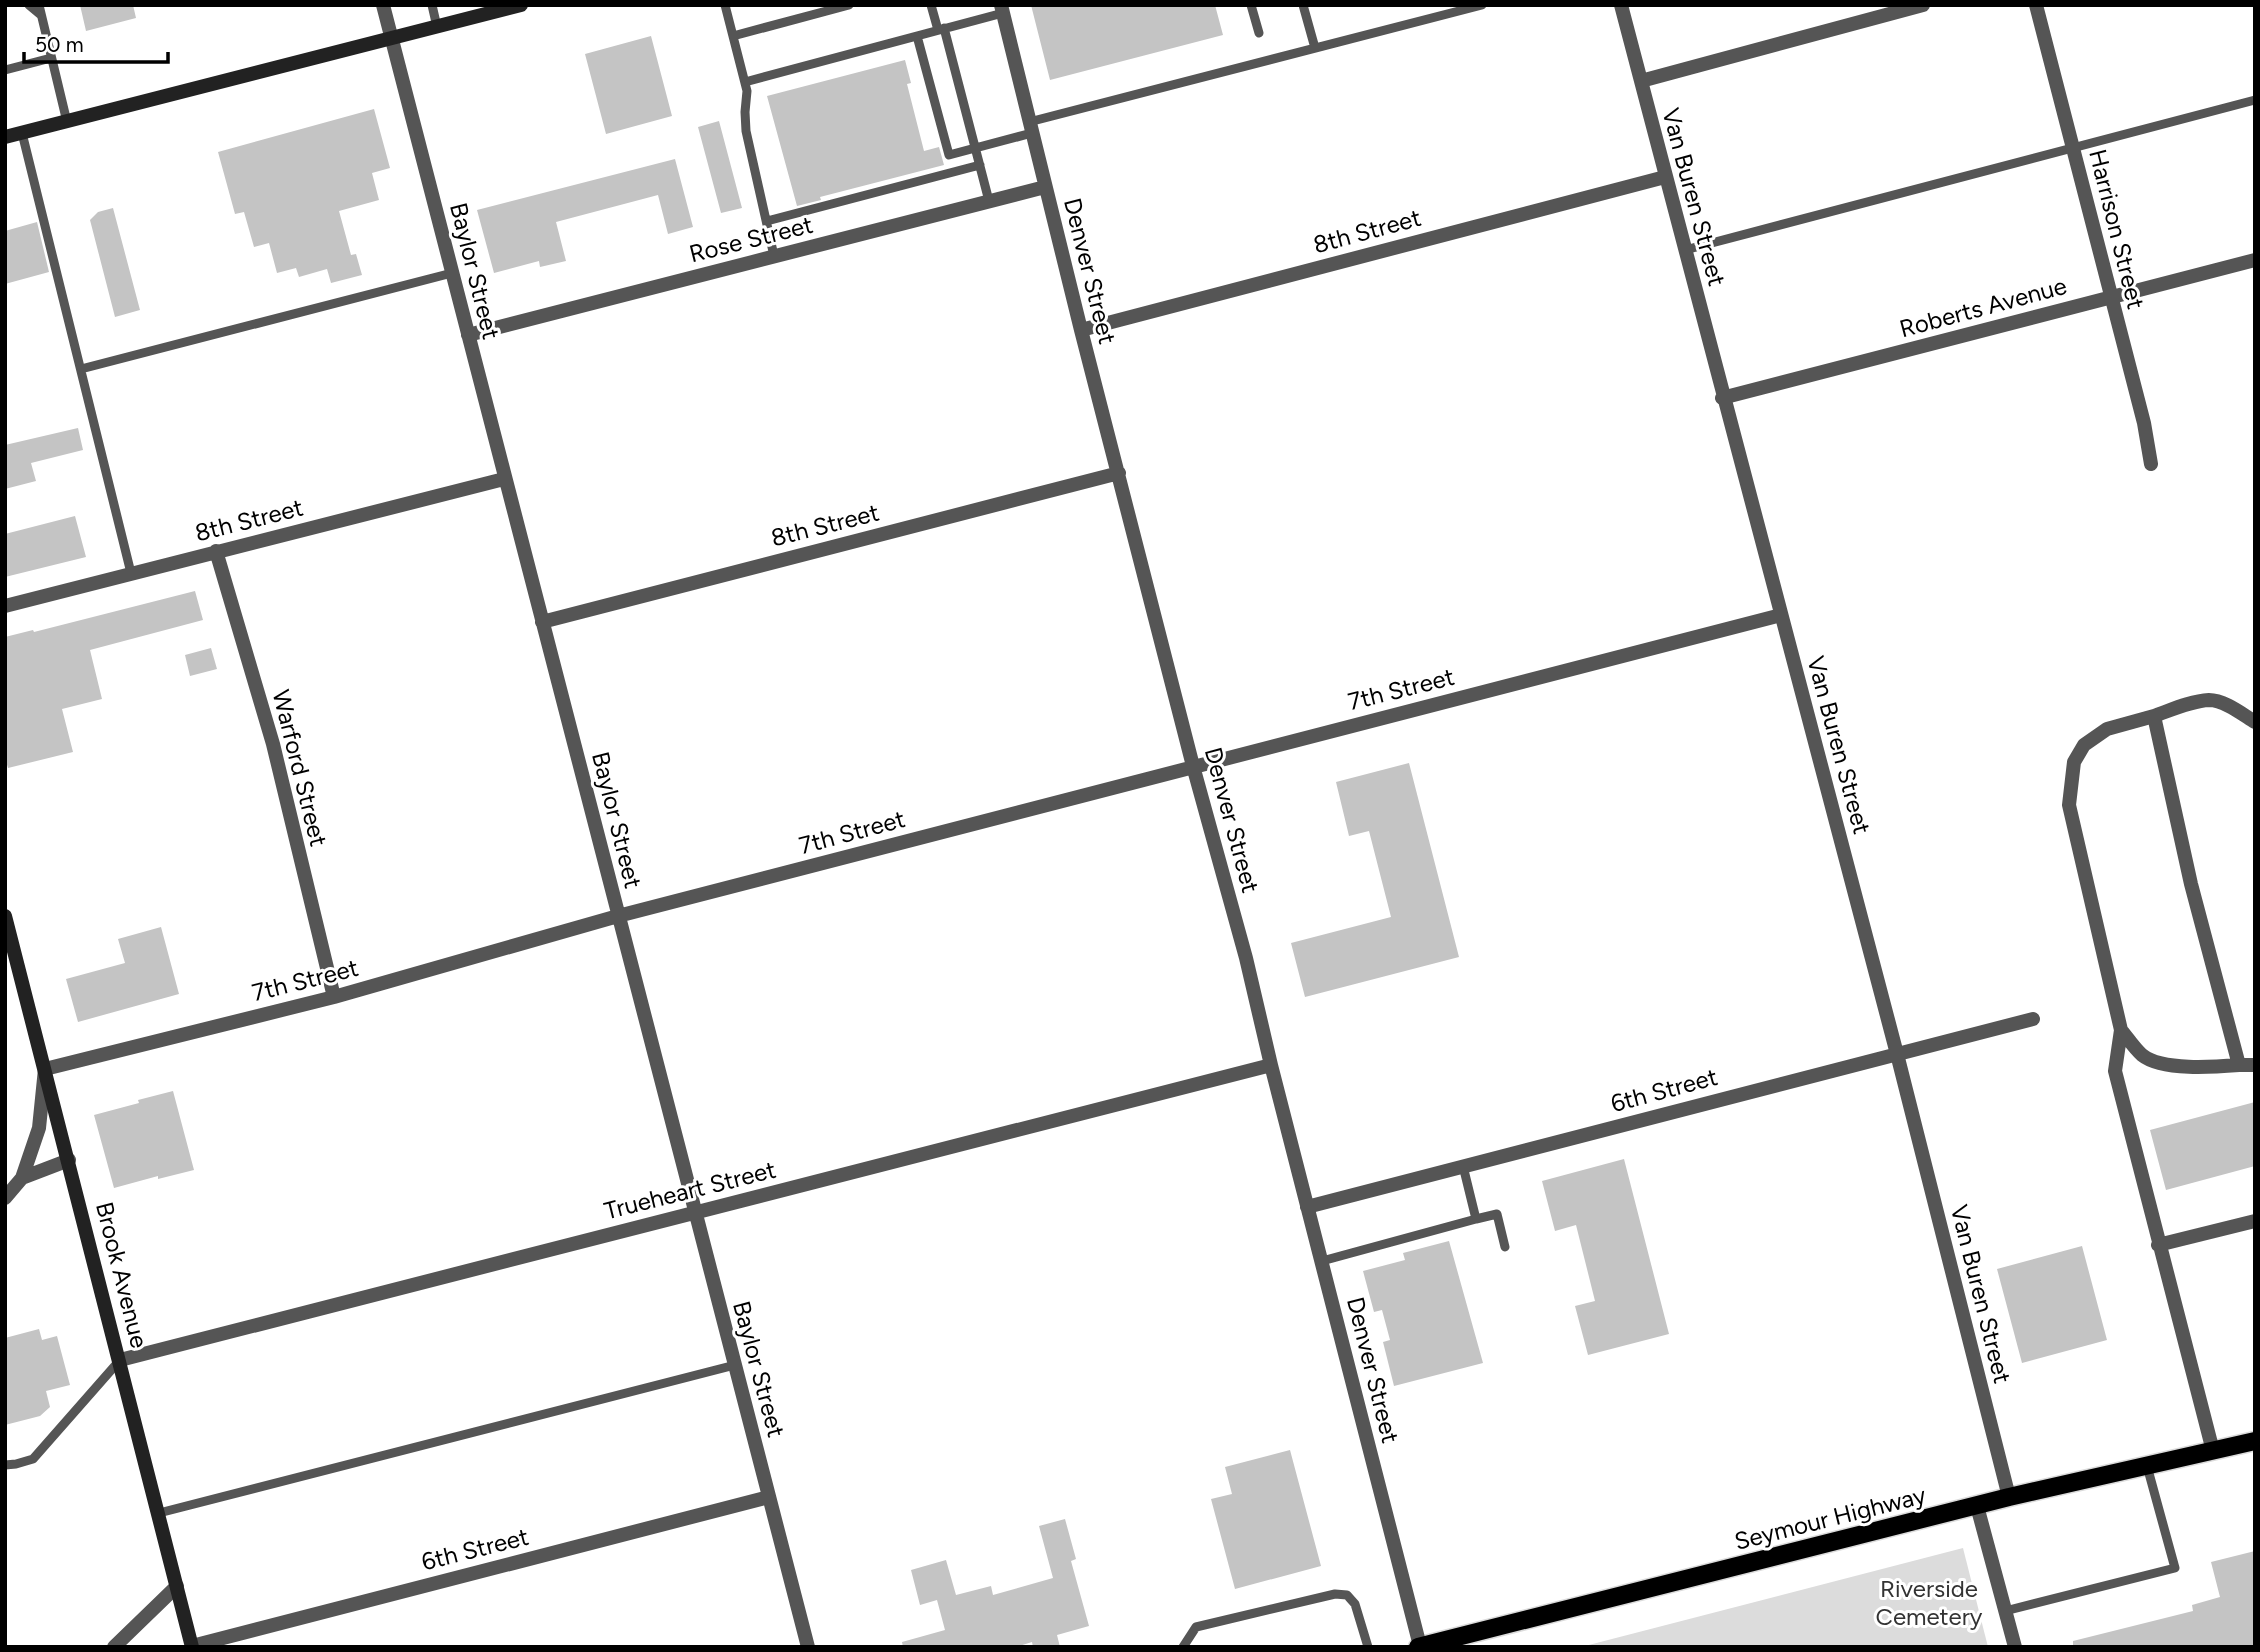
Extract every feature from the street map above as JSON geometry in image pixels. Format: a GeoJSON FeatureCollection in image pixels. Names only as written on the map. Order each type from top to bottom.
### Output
{"type":"FeatureCollection","features":[{"type":"Feature","properties":{"kind":"main road","name":"Seymour Highway"},"geometry":{"type":"LineString","coordinates":[[1419,1647],[2010,1497],[2255,1441]]}},
{"type":"Feature","properties":{"kind":"street","name":"Baylor Street"},"geometry":{"type":"LineString","coordinates":[[383,5],[808,1647]]}},
{"type":"Feature","properties":{"kind":"street"},"geometry":{"type":"LineString","coordinates":[[5,137],[521,5]]}},
{"type":"Feature","properties":{"kind":"street","name":"Van Buren Street"},"geometry":{"type":"LineString","coordinates":[[1621,5],[1722,398],[1897,1054],[2010,1497]]}},
{"type":"Feature","properties":{"kind":"street"},"geometry":{"type":"LineString","coordinates":[[1640,81],[1923,5]]}},
{"type":"Feature","properties":{"kind":"street","name":"Harrison Street"},"geometry":{"type":"LineString","coordinates":[[2036,5],[2144,423],[2151,464]]}},
{"type":"Feature","properties":{"kind":"street","name":"Denver Street"},"geometry":{"type":"LineString","coordinates":[[1002,9],[1081,330],[1193,766],[1246,958],[1419,1647]]}},
{"type":"Feature","properties":{"kind":"street","name":"8th Street"},"geometry":{"type":"LineString","coordinates":[[1081,330],[1665,177]]}},
{"type":"Feature","properties":{"kind":"street","name":"Rose Street"},"geometry":{"type":"LineString","coordinates":[[468,335],[1045,187]]}},
{"type":"Feature","properties":{"kind":"street","name":"Roberts Avenue"},"geometry":{"type":"LineString","coordinates":[[1722,398],[2255,260]]}},
{"type":"Feature","properties":{"kind":"street","name":"8th Street"},"geometry":{"type":"LineString","coordinates":[[542,622],[1119,473]]}},
{"type":"Feature","properties":{"kind":"street","name":"8th Street"},"geometry":{"type":"LineString","coordinates":[[5,606],[504,479]]}},
{"type":"Feature","properties":{"kind":"street","name":"Warford Street"},"geometry":{"type":"LineString","coordinates":[[216,551],[273,744],[334,997]]}},
{"type":"Feature","properties":{"kind":"street","name":"7th Street"},"geometry":{"type":"LineString","coordinates":[[45,1069],[334,997],[618,916],[1781,615]]}},
{"type":"Feature","properties":{"kind":"street"},"geometry":{"type":"LineString","coordinates":[[2213,1451],[2115,1071],[2121,1030],[2069,806],[2074,762],[2084,745],[2107,729],[2210,700],[2234,709],[2255,722]]}},
{"type":"Feature","properties":{"kind":"street"},"geometry":{"type":"LineString","coordinates":[[2154,716],[2191,884],[2239,1065]]}},
{"type":"Feature","properties":{"kind":"street","name":"Brook Avenue"},"geometry":{"type":"LineString","coordinates":[[5,916],[192,1646]]}},
{"type":"Feature","properties":{"kind":"street","name":"6th Street"},"geometry":{"type":"LineString","coordinates":[[1307,1207],[2033,1019]]}},
{"type":"Feature","properties":{"kind":"street"},"geometry":{"type":"LineString","coordinates":[[2121,1030],[2143,1056],[2170,1065],[2255,1065]]}},
{"type":"Feature","properties":{"kind":"street","name":"Trueheart Street"},"geometry":{"type":"LineString","coordinates":[[120,1360],[1271,1065]]}},
{"type":"Feature","properties":{"kind":"street"},"geometry":{"type":"LineString","coordinates":[[5,1198],[22,1178],[39,1128],[45,1069]]}},
{"type":"Feature","properties":{"kind":"street"},"geometry":{"type":"LineString","coordinates":[[22,1178],[69,1160]]}},
{"type":"Feature","properties":{"kind":"street"},"geometry":{"type":"LineString","coordinates":[[2158,1245],[2255,1221]]}},
{"type":"Feature","properties":{"kind":"street","name":"6th Street"},"geometry":{"type":"LineString","coordinates":[[192,1646],[769,1497]]}},
{"type":"Feature","properties":{"kind":"street"},"geometry":{"type":"LineString","coordinates":[[1977,1506],[2015,1647]]}},
{"type":"Feature","properties":{"kind":"street"},"geometry":{"type":"LineString","coordinates":[[114,1647],[177,1586]]}},
{"type":"Feature","properties":{"kind":"lane"},"geometry":{"type":"LineString","coordinates":[[29,5],[40,10],[67,122]]}},
{"type":"Feature","properties":{"kind":"lane"},"geometry":{"type":"LineString","coordinates":[[432,5],[438,27]]}},
{"type":"Feature","properties":{"kind":"lane"},"geometry":{"type":"LineString","coordinates":[[725,5],[747,91],[746,131],[774,256]]}},
{"type":"Feature","properties":{"kind":"lane"},"geometry":{"type":"LineString","coordinates":[[733,36],[849,5]]}},
{"type":"Feature","properties":{"kind":"lane"},"geometry":{"type":"LineString","coordinates":[[931,5],[941,29],[989,201]]}},
{"type":"Feature","properties":{"kind":"lane"},"geometry":{"type":"LineString","coordinates":[[1251,5],[1259,33]]}},
{"type":"Feature","properties":{"kind":"lane"},"geometry":{"type":"LineString","coordinates":[[1303,5],[1315,48]]}},
{"type":"Feature","properties":{"kind":"lane"},"geometry":{"type":"LineString","coordinates":[[917,36],[949,155],[1030,127],[1482,5]]}},
{"type":"Feature","properties":{"kind":"lane"},"geometry":{"type":"LineString","coordinates":[[745,82],[917,36],[1002,9]]}},
{"type":"Feature","properties":{"kind":"lane"},"geometry":{"type":"LineString","coordinates":[[5,70],[51,58]]}},
{"type":"Feature","properties":{"kind":"lane"},"geometry":{"type":"LineString","coordinates":[[1685,250],[2255,100]]}},
{"type":"Feature","properties":{"kind":"lane"},"geometry":{"type":"LineString","coordinates":[[22,133],[131,573]]}},
{"type":"Feature","properties":{"kind":"lane"},"geometry":{"type":"LineString","coordinates":[[767,221],[980,165]]}},
{"type":"Feature","properties":{"kind":"lane"},"geometry":{"type":"LineString","coordinates":[[81,369],[452,273]]}},
{"type":"Feature","properties":{"kind":"lane"},"geometry":{"type":"LineString","coordinates":[[1463,1166],[1476,1219]]}},
{"type":"Feature","properties":{"kind":"lane"},"geometry":{"type":"LineString","coordinates":[[1322,1261],[1497,1214],[1505,1247]]}},
{"type":"Feature","properties":{"kind":"lane"},"geometry":{"type":"LineString","coordinates":[[5,1465],[33,1459],[120,1360]]}},
{"type":"Feature","properties":{"kind":"lane"},"geometry":{"type":"LineString","coordinates":[[159,1513],[735,1365]]}},
{"type":"Feature","properties":{"kind":"lane"},"geometry":{"type":"LineString","coordinates":[[2005,1611],[2175,1568],[2147,1466]]}},
{"type":"Feature","properties":{"kind":"lane"},"geometry":{"type":"LineString","coordinates":[[1183,1647],[1196,1627],[1335,1594],[1347,1595],[1355,1604],[1368,1647]]}},
{"type":"Feature","properties":{"kind":"green space","name":"Riverside Cemetery"},"geometry":{"type":"Polygon","coordinates":[[[1963,1548],[1988,1647],[1581,1647],[1963,1548]]]}},
{"type":"Feature","properties":{"kind":"building"},"geometry":{"type":"Polygon","coordinates":[[[80,5],[133,5],[136,18],[86,31],[80,5]]]}},
{"type":"Feature","properties":{"kind":"building"},"geometry":{"type":"Polygon","coordinates":[[[1031,5],[1215,5],[1223,35],[1050,80],[1031,5]]]}},
{"type":"Feature","properties":{"kind":"building"},"geometry":{"type":"Polygon","coordinates":[[[651,36],[672,116],[606,134],[585,54],[651,36]]]}},
{"type":"Feature","properties":{"kind":"building"},"geometry":{"type":"Polygon","coordinates":[[[905,60],[911,83],[907,84],[924,151],[939,147],[944,165],[820,197],[821,200],[797,206],[767,96],[905,60]]]}},
{"type":"Feature","properties":{"kind":"building"},"geometry":{"type":"Polygon","coordinates":[[[374,109],[390,168],[372,173],[379,200],[339,211],[351,255],[356,254],[362,275],[331,283],[327,269],[299,277],[296,268],[277,273],[269,243],[254,247],[244,212],[235,214],[218,152],[374,109]]]}},
{"type":"Feature","properties":{"kind":"building"},"geometry":{"type":"Polygon","coordinates":[[[719,121],[742,208],[721,213],[698,127],[719,121]]]}},
{"type":"Feature","properties":{"kind":"building"},"geometry":{"type":"Polygon","coordinates":[[[675,159],[693,227],[668,234],[658,195],[556,222],[566,261],[540,267],[539,261],[494,273],[477,210],[675,159]]]}},
{"type":"Feature","properties":{"kind":"building"},"geometry":{"type":"Polygon","coordinates":[[[113,208],[140,310],[115,317],[90,220],[98,212],[113,208]]]}},
{"type":"Feature","properties":{"kind":"building"},"geometry":{"type":"Polygon","coordinates":[[[37,222],[49,272],[5,284],[5,231],[37,222]]]}},
{"type":"Feature","properties":{"kind":"building"},"geometry":{"type":"Polygon","coordinates":[[[78,428],[83,450],[31,463],[36,481],[5,489],[5,445],[78,428]]]}},
{"type":"Feature","properties":{"kind":"building"},"geometry":{"type":"Polygon","coordinates":[[[75,516],[86,557],[5,577],[5,534],[75,516]]]}},
{"type":"Feature","properties":{"kind":"building"},"geometry":{"type":"Polygon","coordinates":[[[195,591],[203,620],[90,650],[102,699],[62,709],[73,752],[8,768],[5,758],[5,637],[195,591]]]}},
{"type":"Feature","properties":{"kind":"building"},"geometry":{"type":"Polygon","coordinates":[[[211,648],[217,669],[190,676],[185,655],[211,648]]]}},
{"type":"Feature","properties":{"kind":"building"},"geometry":{"type":"Polygon","coordinates":[[[1409,763],[1459,957],[1305,997],[1291,943],[1391,917],[1369,831],[1349,836],[1336,782],[1409,763]]]}},
{"type":"Feature","properties":{"kind":"building"},"geometry":{"type":"Polygon","coordinates":[[[161,927],[179,994],[78,1022],[66,979],[125,963],[118,939],[161,927]]]}},
{"type":"Feature","properties":{"kind":"building"},"geometry":{"type":"Polygon","coordinates":[[[173,1091],[194,1170],[114,1188],[94,1115],[173,1091]]]}},
{"type":"Feature","properties":{"kind":"building"},"geometry":{"type":"Polygon","coordinates":[[[2255,1102],[2255,1166],[2166,1190],[2150,1130],[2255,1102]]]}},
{"type":"Feature","properties":{"kind":"building"},"geometry":{"type":"Polygon","coordinates":[[[1624,1159],[1669,1334],[1588,1355],[1575,1306],[1595,1301],[1576,1225],[1555,1231],[1542,1181],[1624,1159]]]}},
{"type":"Feature","properties":{"kind":"building"},"geometry":{"type":"Polygon","coordinates":[[[1449,1241],[1483,1363],[1394,1386],[1383,1342],[1390,1340],[1382,1310],[1374,1312],[1363,1271],[1405,1260],[1403,1253],[1449,1241]]]}},
{"type":"Feature","properties":{"kind":"building"},"geometry":{"type":"Polygon","coordinates":[[[2082,1246],[2107,1340],[2022,1363],[1997,1269],[2082,1246]]]}},
{"type":"Feature","properties":{"kind":"building"},"geometry":{"type":"Polygon","coordinates":[[[39,1329],[42,1340],[57,1336],[70,1385],[46,1391],[50,1407],[40,1416],[5,1425],[5,1338],[39,1329]]]}},
{"type":"Feature","properties":{"kind":"building"},"geometry":{"type":"Polygon","coordinates":[[[1290,1450],[1321,1566],[1235,1589],[1211,1499],[1232,1494],[1225,1467],[1290,1450]]]}},
{"type":"Feature","properties":{"kind":"building"},"geometry":{"type":"Polygon","coordinates":[[[1065,1519],[1076,1559],[1071,1561],[1089,1626],[1057,1635],[1060,1647],[1033,1647],[1032,1642],[1016,1647],[903,1647],[902,1642],[945,1630],[937,1600],[920,1605],[911,1570],[946,1560],[956,1595],[991,1586],[993,1595],[1053,1578],[1039,1526],[1065,1519]]]}},
{"type":"Feature","properties":{"kind":"building"},"geometry":{"type":"Polygon","coordinates":[[[2255,1551],[2255,1647],[2073,1647],[2073,1641],[2193,1611],[2192,1605],[2220,1597],[2211,1562],[2255,1551]]]}}]}
